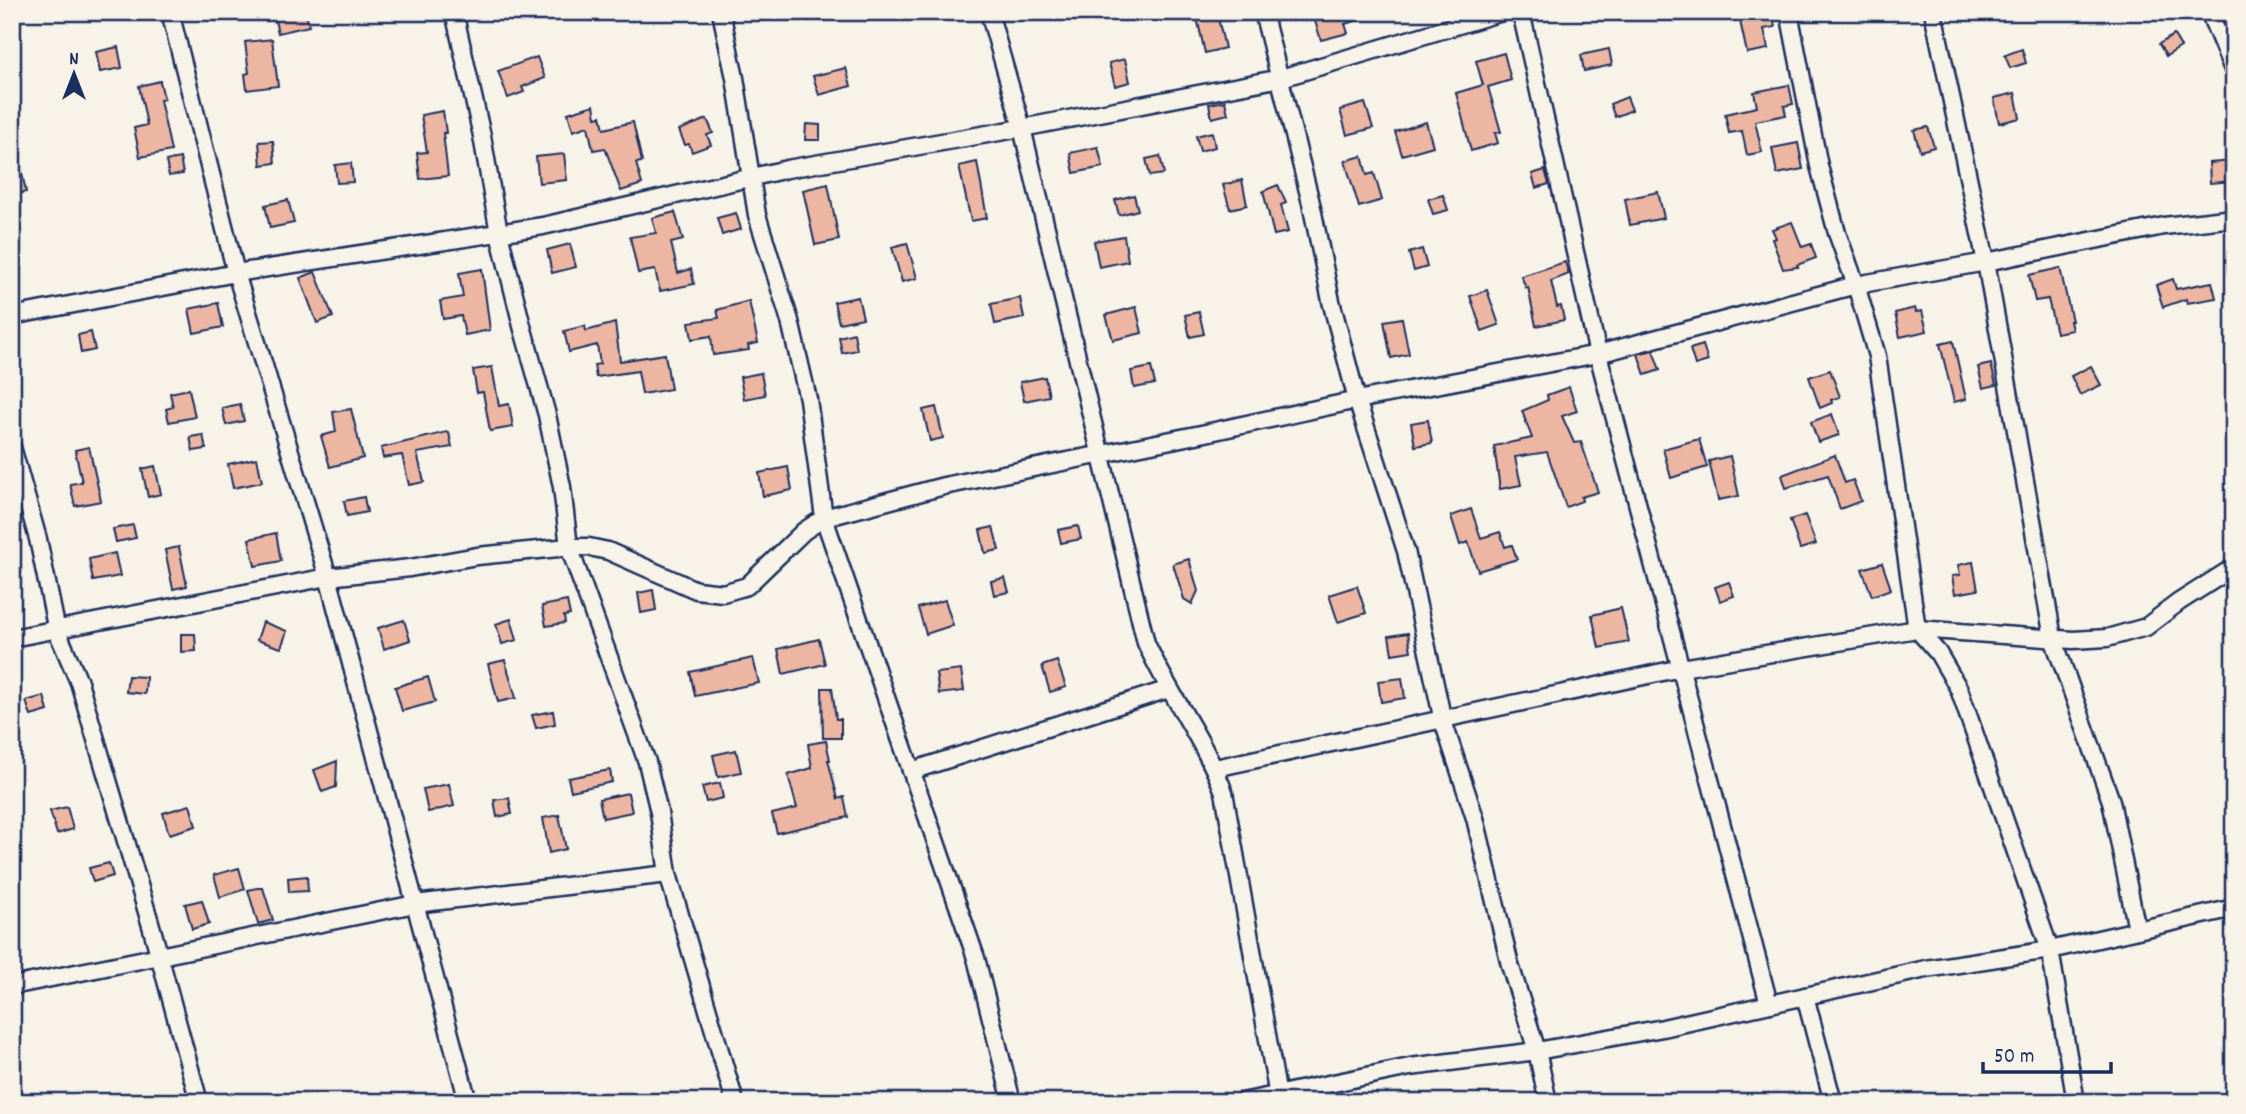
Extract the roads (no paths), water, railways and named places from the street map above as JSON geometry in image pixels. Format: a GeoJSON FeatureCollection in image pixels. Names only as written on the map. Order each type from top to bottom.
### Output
{"type":"FeatureCollection","features":[{"type":"Feature","properties":{"kind":"street"},"geometry":{"type":"LineString","coordinates":[[170,12],[236,272],[328,578],[468,1102]]}},
{"type":"Feature","properties":{"kind":"street"},"geometry":{"type":"LineString","coordinates":[[454,12],[482,136],[499,233],[547,415],[562,487],[569,547],[647,762],[659,811],[668,874],[735,1102]]}},
{"type":"Feature","properties":{"kind":"street"},"geometry":{"type":"LineString","coordinates":[[720,12],[735,78],[757,215],[790,321],[808,399],[824,518],[976,958],[1012,1102]]}},
{"type":"Feature","properties":{"kind":"street"},"geometry":{"type":"LineString","coordinates":[[989,12],[1022,128],[1146,643],[1215,768],[1224,792],[1278,1098]]}},
{"type":"Feature","properties":{"kind":"street"},"geometry":{"type":"LineString","coordinates":[[1263,12],[1311,202],[1331,301],[1357,400],[1406,551],[1443,720],[1475,818],[1510,965],[1537,1051],[1548,1102]]}},
{"type":"Feature","properties":{"kind":"street"},"geometry":{"type":"LineString","coordinates":[[12,316],[236,272],[543,226],[788,169],[1022,128],[1280,78],[1502,12]]}},
{"type":"Feature","properties":{"kind":"street"},"geometry":{"type":"LineString","coordinates":[[1521,12],[1598,354],[1769,1004]]}},
{"type":"Feature","properties":{"kind":"street"},"geometry":{"type":"LineString","coordinates":[[1789,12],[1819,166],[1837,233],[1878,356],[1917,629],[1938,653],[1959,689],[2050,950],[2076,1102]]}},
{"type":"Feature","properties":{"kind":"street"},"geometry":{"type":"LineString","coordinates":[[1933,12],[1986,262],[2053,638],[2111,801],[2137,930]]}},
{"type":"Feature","properties":{"kind":"street"},"geometry":{"type":"LineString","coordinates":[[2209,12],[2234,72]]}},
{"type":"Feature","properties":{"kind":"street"},"geometry":{"type":"LineString","coordinates":[[12,638],[328,578],[477,556],[569,547],[608,551],[696,590],[723,593],[747,586],[804,531],[824,518],[944,486],[1357,400],[1598,354],[1856,285],[2164,226],[2234,218]]}},
{"type":"Feature","properties":{"kind":"street"},"geometry":{"type":"LineString","coordinates":[[12,447],[38,540],[57,631],[79,682],[199,1102]]}},
{"type":"Feature","properties":{"kind":"street"},"geometry":{"type":"LineString","coordinates":[[1215,768],[1681,668],[1917,629],[2053,638],[2107,638],[2146,627],[2234,567]]}},
{"type":"Feature","properties":{"kind":"street"},"geometry":{"type":"LineString","coordinates":[[911,771],[1169,689]]}},
{"type":"Feature","properties":{"kind":"street"},"geometry":{"type":"LineString","coordinates":[[12,986],[415,904],[668,874]]}},
{"type":"Feature","properties":{"kind":"street"},"geometry":{"type":"LineString","coordinates":[[1242,1102],[1278,1098],[1410,1067],[1537,1051],[1663,1028],[1926,969],[2050,950],[2234,908]]}},
{"type":"Feature","properties":{"kind":"street"},"geometry":{"type":"LineString","coordinates":[[1805,996],[1833,1102]]}}]}
